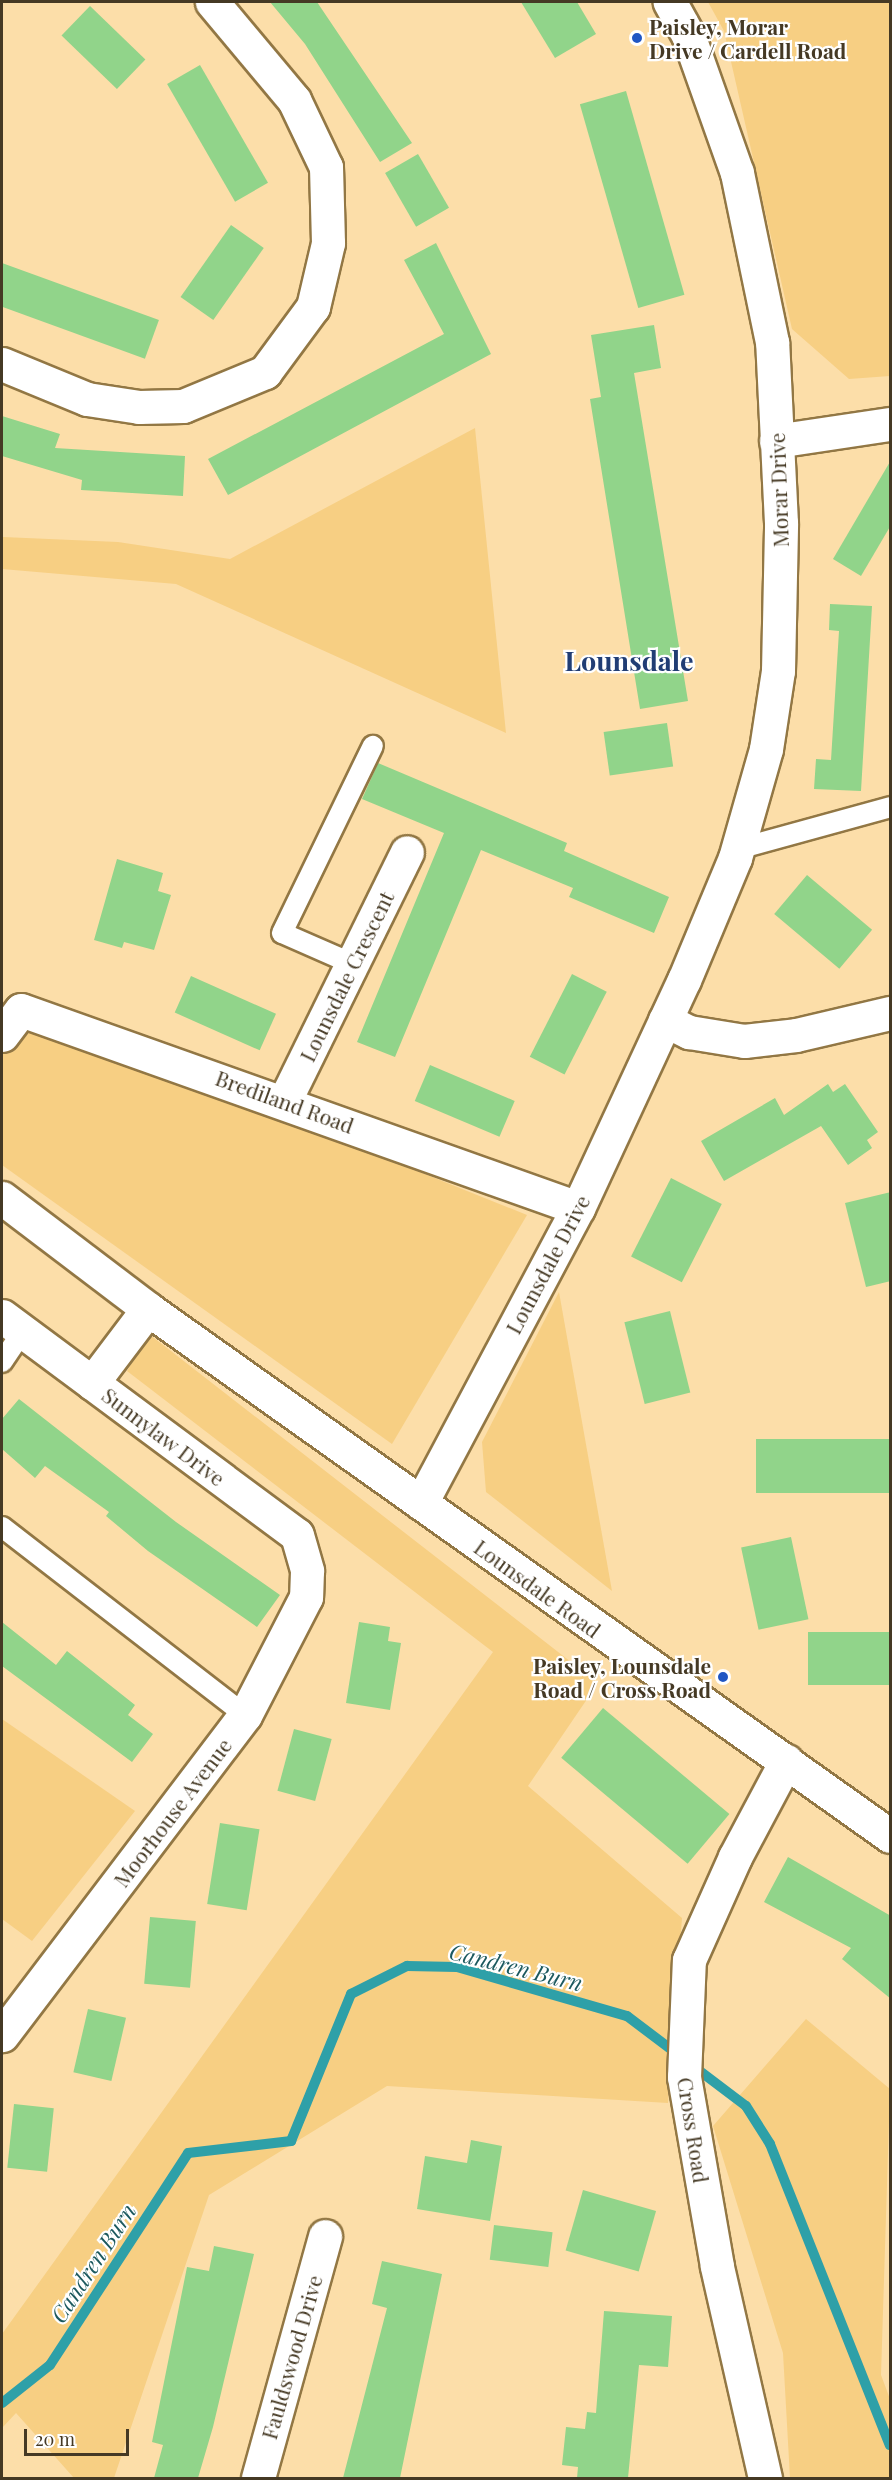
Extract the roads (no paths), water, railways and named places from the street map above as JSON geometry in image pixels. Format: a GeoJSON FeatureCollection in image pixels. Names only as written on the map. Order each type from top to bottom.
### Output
{"type":"FeatureCollection","features":[{"type":"Feature","properties":{"kind":"street"},"geometry":{"type":"LineString","coordinates":[[2,364],[87,399],[140,407],[183,405],[266,372],[313,307],[328,243],[326,167],[294,100],[212,2]]}},
{"type":"Feature","properties":{"kind":"street","name":"Morar Drive"},"geometry":{"type":"LineString","coordinates":[[670,2],[688,35],[736,173],[772,342],[781,523],[778,671],[766,749],[738,849],[684,980]]}},
{"type":"Feature","properties":{"kind":"street"},"geometry":{"type":"LineString","coordinates":[[776,441],[891,424]]}},
{"type":"Feature","properties":{"kind":"street","name":"Lounsdale Crescent"},"geometry":{"type":"LineString","coordinates":[[285,1100],[407,852]]}},
{"type":"Feature","properties":{"kind":"street","name":"Lounsdale Drive"},"geometry":{"type":"LineString","coordinates":[[421,1503],[578,1208],[684,980]]}},
{"type":"Feature","properties":{"kind":"street","name":"Brediland Road"},"geometry":{"type":"LineString","coordinates":[[2,1035],[21,1010],[285,1100],[578,1208]]}},
{"type":"Feature","properties":{"kind":"street"},"geometry":{"type":"LineString","coordinates":[[665,1020],[689,1032],[744,1041],[796,1035],[891,1012]]}},
{"type":"Feature","properties":{"kind":"street"},"geometry":{"type":"LineString","coordinates":[[2,1198],[148,1309],[421,1503]]}},
{"type":"Feature","properties":{"kind":"street"},"geometry":{"type":"LineString","coordinates":[[92,1383],[148,1309]]}},
{"type":"Feature","properties":{"kind":"street","name":"Sunnylaw Drive"},"geometry":{"type":"LineString","coordinates":[[12,1323],[297,1535],[307,1571]]}},
{"type":"Feature","properties":{"kind":"street","name":"Lounsdale Road"},"geometry":{"type":"LineString","coordinates":[[421,1503],[889,1833]]}},
{"type":"Feature","properties":{"kind":"street","name":"Moorhouse Avenue"},"geometry":{"type":"LineString","coordinates":[[2,2035],[245,1715],[306,1597],[307,1571]]}},
{"type":"Feature","properties":{"kind":"street","name":"Cross Road"},"geometry":{"type":"LineString","coordinates":[[765,2478],[717,2266],[684,2077],[689,1960],[735,1857],[786,1761]]}},
{"type":"Feature","properties":{"kind":"street","name":"Fauldswood Drive"},"geometry":{"type":"LineString","coordinates":[[258,2478],[325,2236]]}},
{"type":"Feature","properties":{"kind":"lane"},"geometry":{"type":"LineString","coordinates":[[353,964],[282,933],[373,746]]}},
{"type":"Feature","properties":{"kind":"lane"},"geometry":{"type":"LineString","coordinates":[[738,849],[891,807]]}},
{"type":"Feature","properties":{"kind":"lane"},"geometry":{"type":"LineString","coordinates":[[2,1362],[12,1323]]}},
{"type":"Feature","properties":{"kind":"lane"},"geometry":{"type":"LineString","coordinates":[[2,1527],[245,1715]]}},
{"type":"Feature","properties":{"kind":"waterway","name":"Candren Burn"},"geometry":{"type":"LineString","coordinates":[[2,2403],[50,2365],[188,2153],[291,2141],[351,1994],[407,1966],[457,1967],[627,2016],[746,2106],[770,2144],[890,2445]]}},
{"type":"Feature","properties":{"kind":"place","name":"Paisley, Morar Drive / Cardell Road"},"geometry":{"type":"Point","coordinates":[637,38]}},
{"type":"Feature","properties":{"kind":"place","name":"Paisley, Lounsdale Road / Cross Road"},"geometry":{"type":"Point","coordinates":[723,1677]}},
{"type":"Feature","properties":{"kind":"district","name":"Lounsdale"},"geometry":{"type":"Point","coordinates":[629,661]}}]}
